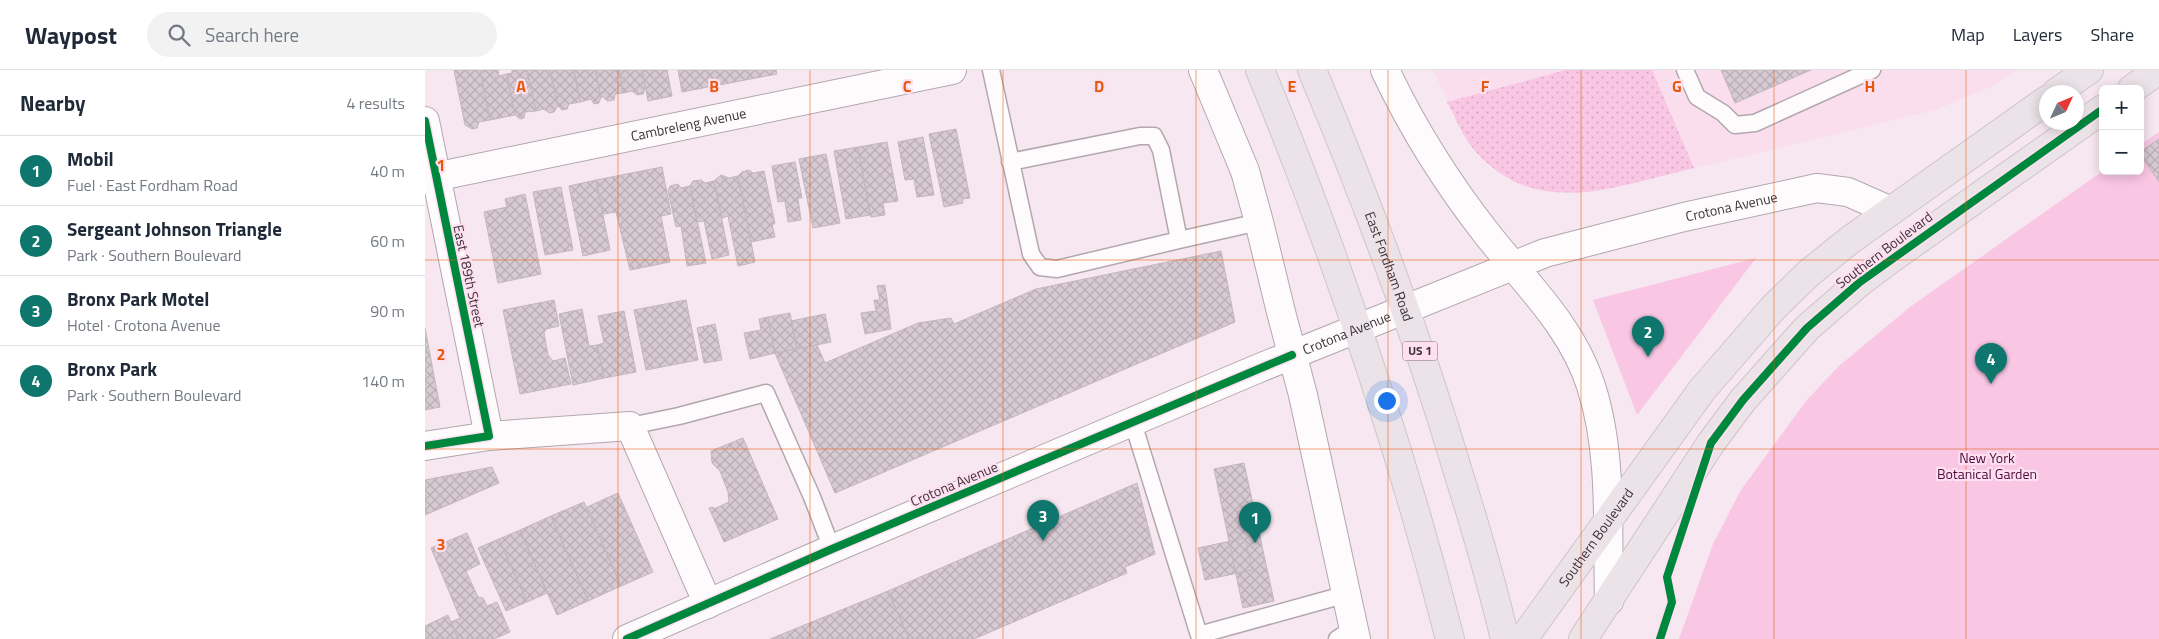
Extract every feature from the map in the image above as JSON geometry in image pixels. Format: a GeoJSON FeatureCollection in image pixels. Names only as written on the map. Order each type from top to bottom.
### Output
{"type":"FeatureCollection","features":[{"type":"Feature","properties":{"kind":"main road"},"geometry":{"type":"LineString","coordinates":[[1260,70],[1297,159],[1353,314],[1410,493],[1450,639]]}},
{"type":"Feature","properties":{"kind":"main road","name":"East Fordham Road"},"geometry":{"type":"LineString","coordinates":[[1312,70],[1350,159],[1411,324],[1470,510],[1505,639]]}},
{"type":"Feature","properties":{"kind":"main road"},"geometry":{"type":"LineString","coordinates":[[2067,85],[2089,70]]}},
{"type":"Feature","properties":{"kind":"main road"},"geometry":{"type":"LineString","coordinates":[[2138,85],[2159,70]]}},
{"type":"Feature","properties":{"kind":"main road","name":"Southern Boulevard"},"geometry":{"type":"LineString","coordinates":[[1523,639],[1697,397],[1743,340],[1773,308],[1809,274],[1891,211],[2039,106]]}},
{"type":"Feature","properties":{"kind":"main road","name":"Southern Boulevard"},"geometry":{"type":"LineString","coordinates":[[1583,639],[1711,444],[1743,400],[1807,328],[1859,282],[1899,252],[2099,113]]}},
{"type":"Feature","properties":{"kind":"main road"},"geometry":{"type":"LineString","coordinates":[[1606,639],[1609,601]]}},
{"type":"Feature","properties":{"kind":"street","name":"Cambreleng Avenue"},"geometry":{"type":"LineString","coordinates":[[431,178],[953,70]]}},
{"type":"Feature","properties":{"kind":"street"},"geometry":{"type":"LineString","coordinates":[[1203,70],[1245,171],[1259,222],[1303,395],[1347,594],[1349,635]]}},
{"type":"Feature","properties":{"kind":"street"},"geometry":{"type":"LineString","coordinates":[[1385,70],[1430,154],[1486,234],[1562,326],[1581,361],[1591,385],[1602,431],[1609,601]]}},
{"type":"Feature","properties":{"kind":"street","name":"East 189th Street"},"geometry":{"type":"LineString","coordinates":[[425,121],[431,178],[489,436]]}},
{"type":"Feature","properties":{"kind":"street","name":"Crotona Avenue"},"geometry":{"type":"LineString","coordinates":[[627,639],[832,549],[1292,355],[1545,253],[1746,203],[1817,188],[1848,192],[1891,211]]}},
{"type":"Feature","properties":{"kind":"street"},"geometry":{"type":"LineString","coordinates":[[425,446],[489,436],[630,426],[708,604]]}},
{"type":"Feature","properties":{"kind":"lane"},"geometry":{"type":"LineString","coordinates":[[991,70],[1031,254],[1040,267],[1057,269],[1259,222]]}},
{"type":"Feature","properties":{"kind":"lane"},"geometry":{"type":"LineString","coordinates":[[1685,70],[1697,98],[1723,113],[1735,125],[1755,123],[1872,70]]}},
{"type":"Feature","properties":{"kind":"lane"},"geometry":{"type":"LineString","coordinates":[[1010,162],[1140,136],[1155,136],[1161,150],[1179,240]]}},
{"type":"Feature","properties":{"kind":"lane"},"geometry":{"type":"LineString","coordinates":[[630,426],[679,416],[766,393],[812,497],[832,549]]}},
{"type":"Feature","properties":{"kind":"lane"},"geometry":{"type":"LineString","coordinates":[[1133,422],[1199,635],[1347,594]]}},
{"type":"Feature","properties":{"kind":"shaded area"},"geometry":{"type":"Polygon","coordinates":[[[1433,70],[2017,70],[1995,85],[1935,110],[1596,191],[1577,193],[1534,190],[1513,182],[1492,167],[1475,151],[1460,127],[1433,70]]]}},
{"type":"Feature","properties":{"kind":"green space"},"geometry":{"type":"Polygon","coordinates":[[[1566,70],[1652,70],[1694,168],[1608,189],[1552,192],[1525,186],[1500,173],[1476,152],[1463,134],[1447,102],[1566,70]]]}},
{"type":"Feature","properties":{"kind":"green space","name":"New York Botanical Garden"},"geometry":{"type":"Polygon","coordinates":[[[2159,132],[2159,639],[1679,639],[1713,544],[1741,490],[1806,401],[1839,366],[1910,307],[2099,174],[2144,175],[2144,142],[2159,132]]]}},
{"type":"Feature","properties":{"kind":"green space"},"geometry":{"type":"Polygon","coordinates":[[[1756,258],[1637,415],[1593,300],[1756,258]]]}},
{"type":"Feature","properties":{"kind":"building"},"geometry":{"type":"Polygon","coordinates":[[[454,70],[480,70],[490,120],[479,122],[477,128],[472,129],[465,125],[454,70]]]}},
{"type":"Feature","properties":{"kind":"building"},"geometry":{"type":"Polygon","coordinates":[[[480,70],[498,70],[499,76],[507,74],[515,115],[490,120],[480,70]]]}},
{"type":"Feature","properties":{"kind":"building"},"geometry":{"type":"Polygon","coordinates":[[[512,70],[527,70],[536,111],[525,112],[524,118],[520,119],[515,115],[507,74],[512,73],[512,70]]]}},
{"type":"Feature","properties":{"kind":"building"},"geometry":{"type":"Polygon","coordinates":[[[527,70],[550,70],[558,106],[554,112],[549,113],[544,109],[536,111],[527,70]]]}},
{"type":"Feature","properties":{"kind":"building"},"geometry":{"type":"Polygon","coordinates":[[[550,70],[574,70],[580,102],[569,104],[567,109],[562,110],[558,106],[550,70]]]}},
{"type":"Feature","properties":{"kind":"building"},"geometry":{"type":"Polygon","coordinates":[[[574,70],[595,70],[601,97],[599,103],[594,104],[591,99],[580,102],[574,70]]]}},
{"type":"Feature","properties":{"kind":"building"},"geometry":{"type":"Polygon","coordinates":[[[595,70],[619,70],[623,93],[615,94],[614,100],[607,101],[601,97],[595,70]]]}},
{"type":"Feature","properties":{"kind":"building"},"geometry":{"type":"Polygon","coordinates":[[[619,70],[642,70],[645,88],[643,94],[637,95],[632,91],[623,93],[619,70]]]}},
{"type":"Feature","properties":{"kind":"building"},"geometry":{"type":"Polygon","coordinates":[[[642,70],[667,70],[672,96],[648,101],[642,70]]]}},
{"type":"Feature","properties":{"kind":"building"},"geometry":{"type":"Polygon","coordinates":[[[678,70],[776,70],[777,74],[682,92],[678,70]]]}},
{"type":"Feature","properties":{"kind":"building"},"geometry":{"type":"Polygon","coordinates":[[[1721,70],[1811,70],[1735,103],[1721,70]]]}},
{"type":"Feature","properties":{"kind":"building"},"geometry":{"type":"Polygon","coordinates":[[[956,129],[970,198],[962,199],[963,203],[944,207],[929,134],[956,129]]]}},
{"type":"Feature","properties":{"kind":"building"},"geometry":{"type":"Polygon","coordinates":[[[923,137],[934,195],[917,197],[914,179],[905,180],[898,142],[923,137]]]}},
{"type":"Feature","properties":{"kind":"building"},"geometry":{"type":"Polygon","coordinates":[[[2159,139],[2159,182],[2144,160],[2144,149],[2159,139]]]}},
{"type":"Feature","properties":{"kind":"building"},"geometry":{"type":"Polygon","coordinates":[[[887,142],[898,201],[883,203],[885,215],[871,217],[858,147],[887,142]]]}},
{"type":"Feature","properties":{"kind":"building"},"geometry":{"type":"Polygon","coordinates":[[[858,147],[870,215],[846,219],[834,151],[858,147]]]}},
{"type":"Feature","properties":{"kind":"building"},"geometry":{"type":"Polygon","coordinates":[[[826,154],[840,223],[813,228],[799,159],[826,154]]]}},
{"type":"Feature","properties":{"kind":"building"},"geometry":{"type":"Polygon","coordinates":[[[795,162],[802,198],[798,198],[801,220],[788,222],[785,201],[778,202],[772,166],[795,162]]]}},
{"type":"Feature","properties":{"kind":"building"},"geometry":{"type":"Polygon","coordinates":[[[662,167],[671,214],[661,216],[670,262],[630,270],[616,212],[603,214],[596,180],[662,167]]]}},
{"type":"Feature","properties":{"kind":"building"},"geometry":{"type":"Polygon","coordinates":[[[749,170],[753,173],[764,171],[775,224],[772,224],[775,237],[751,242],[738,176],[742,172],[749,170]]]}},
{"type":"Feature","properties":{"kind":"building"},"geometry":{"type":"Polygon","coordinates":[[[721,175],[729,178],[738,176],[755,262],[738,266],[728,216],[722,218],[714,181],[721,175]]]}},
{"type":"Feature","properties":{"kind":"building"},"geometry":{"type":"Polygon","coordinates":[[[596,180],[610,250],[583,256],[569,186],[596,180]]]}},
{"type":"Feature","properties":{"kind":"building"},"geometry":{"type":"Polygon","coordinates":[[[701,180],[705,183],[714,181],[729,255],[712,259],[704,221],[697,222],[690,186],[693,181],[701,180]]]}},
{"type":"Feature","properties":{"kind":"building"},"geometry":{"type":"Polygon","coordinates":[[[678,184],[681,188],[690,186],[706,263],[687,266],[681,226],[676,227],[668,191],[670,186],[678,184]]]}},
{"type":"Feature","properties":{"kind":"building"},"geometry":{"type":"Polygon","coordinates":[[[561,187],[573,250],[545,255],[533,192],[561,187]]]}},
{"type":"Feature","properties":{"kind":"building"},"geometry":{"type":"Polygon","coordinates":[[[525,194],[541,274],[498,283],[484,212],[507,207],[505,199],[525,194]]]}},
{"type":"Feature","properties":{"kind":"building"},"geometry":{"type":"Polygon","coordinates":[[[1221,251],[1235,322],[835,493],[775,353],[817,345],[825,363],[918,323],[951,318],[954,324],[1036,289],[1221,251]]]}},
{"type":"Feature","properties":{"kind":"building"},"geometry":{"type":"Polygon","coordinates":[[[885,285],[891,329],[865,334],[861,313],[876,311],[874,300],[880,300],[877,286],[885,285]]]}},
{"type":"Feature","properties":{"kind":"building"},"geometry":{"type":"Polygon","coordinates":[[[554,300],[559,326],[546,329],[544,333],[548,355],[553,361],[565,358],[571,384],[520,394],[503,310],[554,300]]]}},
{"type":"Feature","properties":{"kind":"building"},"geometry":{"type":"Polygon","coordinates":[[[686,300],[698,360],[646,370],[634,310],[686,300]]]}},
{"type":"Feature","properties":{"kind":"building"},"geometry":{"type":"Polygon","coordinates":[[[582,309],[589,346],[597,345],[604,378],[573,385],[559,314],[582,309]]]}},
{"type":"Feature","properties":{"kind":"building"},"geometry":{"type":"Polygon","coordinates":[[[624,311],[636,372],[604,378],[597,345],[604,343],[598,316],[624,311]]]}},
{"type":"Feature","properties":{"kind":"building"},"geometry":{"type":"Polygon","coordinates":[[[790,313],[797,349],[775,353],[768,317],[790,313]]]}},
{"type":"Feature","properties":{"kind":"building"},"geometry":{"type":"Polygon","coordinates":[[[825,314],[831,342],[797,349],[791,321],[825,314]]]}},
{"type":"Feature","properties":{"kind":"building"},"geometry":{"type":"Polygon","coordinates":[[[768,317],[775,353],[750,359],[744,333],[761,330],[759,319],[768,317]]]}},
{"type":"Feature","properties":{"kind":"building"},"geometry":{"type":"Polygon","coordinates":[[[715,324],[722,360],[704,363],[697,328],[715,324]]]}},
{"type":"Feature","properties":{"kind":"building"},"geometry":{"type":"Polygon","coordinates":[[[425,328],[440,407],[425,410],[425,328]]]}},
{"type":"Feature","properties":{"kind":"building"},"geometry":{"type":"Polygon","coordinates":[[[743,438],[778,519],[724,542],[709,508],[713,507],[714,509],[729,502],[728,492],[720,471],[712,463],[711,451],[743,438]]]}},
{"type":"Feature","properties":{"kind":"building"},"geometry":{"type":"Polygon","coordinates":[[[1244,463],[1274,601],[1243,608],[1214,469],[1244,463]]]}},
{"type":"Feature","properties":{"kind":"building"},"geometry":{"type":"Polygon","coordinates":[[[492,467],[499,483],[425,515],[425,480],[492,467]]]}},
{"type":"Feature","properties":{"kind":"building"},"geometry":{"type":"Polygon","coordinates":[[[1137,483],[1155,554],[1125,567],[1127,573],[974,639],[909,639],[888,591],[1137,483]]]}},
{"type":"Feature","properties":{"kind":"building"},"geometry":{"type":"Polygon","coordinates":[[[618,493],[653,572],[621,586],[587,507],[618,493]]]}},
{"type":"Feature","properties":{"kind":"building"},"geometry":{"type":"Polygon","coordinates":[[[584,502],[621,586],[588,601],[551,516],[584,502]]]}},
{"type":"Feature","properties":{"kind":"building"},"geometry":{"type":"Polygon","coordinates":[[[551,516],[588,601],[557,615],[520,530],[551,516]]]}},
{"type":"Feature","properties":{"kind":"building"},"geometry":{"type":"Polygon","coordinates":[[[520,530],[547,593],[527,602],[499,539],[520,530]]]}},
{"type":"Feature","properties":{"kind":"building"},"geometry":{"type":"Polygon","coordinates":[[[467,533],[480,564],[466,571],[478,597],[483,598],[487,606],[497,602],[510,632],[494,639],[458,639],[451,622],[460,618],[431,548],[467,533]]]}},
{"type":"Feature","properties":{"kind":"building"},"geometry":{"type":"Polygon","coordinates":[[[1245,538],[1252,570],[1205,580],[1198,548],[1245,538]]]}},
{"type":"Feature","properties":{"kind":"building"},"geometry":{"type":"Polygon","coordinates":[[[499,539],[527,602],[506,611],[478,548],[499,539]]]}},
{"type":"Feature","properties":{"kind":"building"},"geometry":{"type":"Polygon","coordinates":[[[888,591],[909,639],[770,639],[888,591]]]}},
{"type":"Feature","properties":{"kind":"building"},"geometry":{"type":"Polygon","coordinates":[[[448,615],[458,639],[425,639],[425,626],[448,615]]]}},
{"type":"Feature","properties":{"kind":"cycle path"},"geometry":{"type":"LineString","coordinates":[[1660,639],[1672,602],[1667,577],[1711,443],[1743,400],[1807,328],[1860,282],[2099,112]]}},
{"type":"Feature","properties":{"kind":"cycle path"},"geometry":{"type":"LineString","coordinates":[[425,121],[489,436],[425,446]]}},
{"type":"Feature","properties":{"kind":"cycle path"},"geometry":{"type":"LineString","coordinates":[[627,639],[832,549],[1292,355]]}},
{"type":"Feature","properties":{"kind":"place","name":"Sergeant Johnson Triangle"},"geometry":{"type":"Point","coordinates":[1648,357]}},
{"type":"Feature","properties":{"kind":"place","name":"Bronx Park"},"geometry":{"type":"Point","coordinates":[1991,384]}},
{"type":"Feature","properties":{"kind":"place","name":"Bronx Park Motel"},"geometry":{"type":"Point","coordinates":[1043,541]}},
{"type":"Feature","properties":{"kind":"place","name":"Mobil"},"geometry":{"type":"Point","coordinates":[1255,543]}}]}
